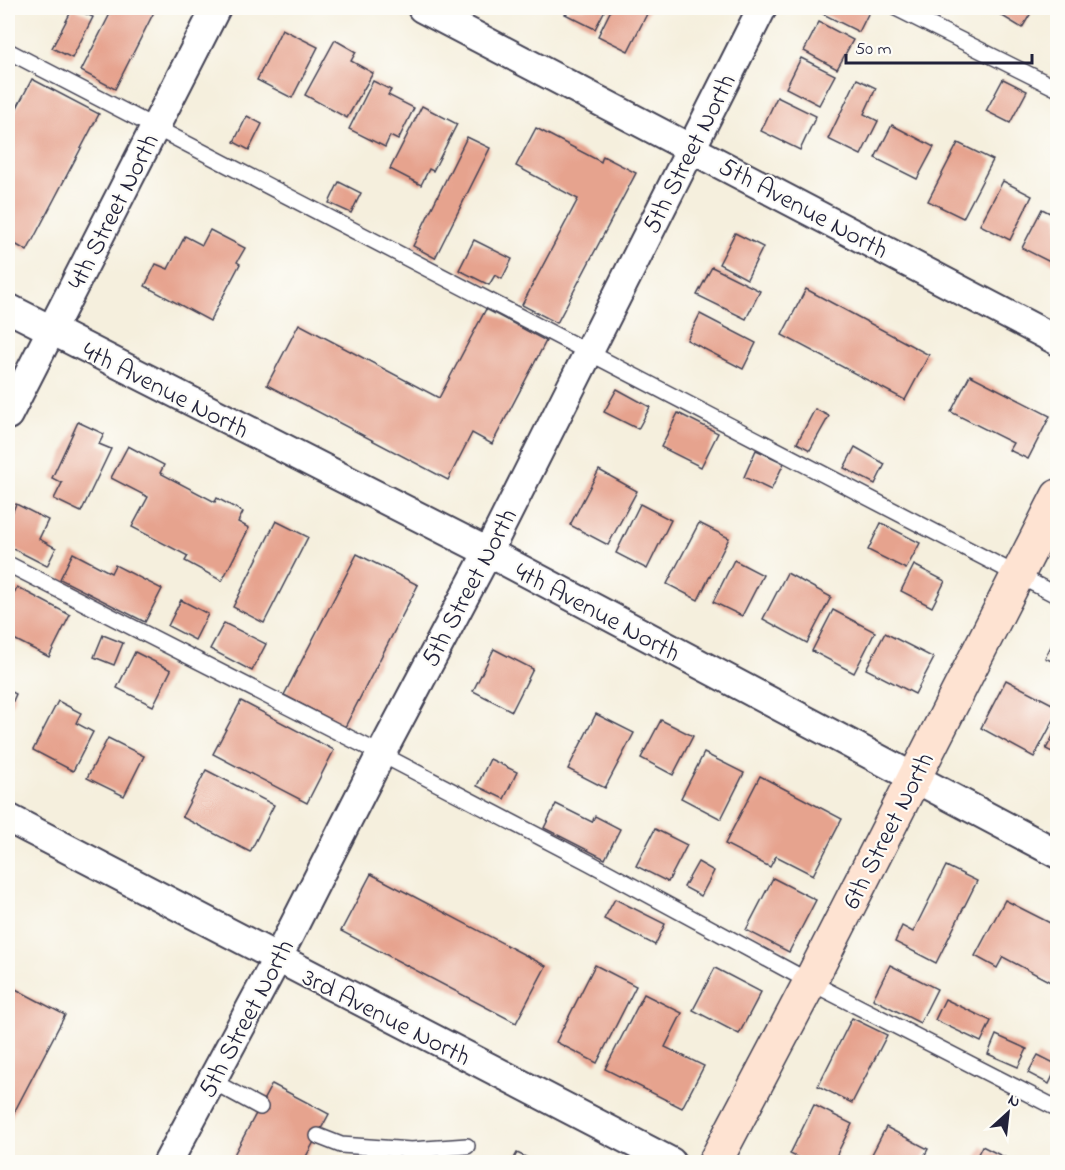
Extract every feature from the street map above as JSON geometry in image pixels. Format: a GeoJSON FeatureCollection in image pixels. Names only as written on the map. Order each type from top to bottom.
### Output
{"type":"FeatureCollection","features":[{"type":"Feature","properties":{"kind":"street","name":"4th Street North"},"geometry":{"type":"LineString","coordinates":[[8,415],[216,8]]}},
{"type":"Feature","properties":{"kind":"street","name":"5th Avenue North"},"geometry":{"type":"LineString","coordinates":[[422,8],[1058,341]]}},
{"type":"Feature","properties":{"kind":"street","name":"5th Street North"},"geometry":{"type":"LineString","coordinates":[[173,1161],[381,754],[488,552],[762,8]]}},
{"type":"Feature","properties":{"kind":"street","name":"4th Avenue North"},"geometry":{"type":"LineString","coordinates":[[8,308],[488,552],[1058,854]]}},
{"type":"Feature","properties":{"kind":"street","name":"6th Street North"},"geometry":{"type":"LineString","coordinates":[[715,1162],[810,982],[1058,496]]}},
{"type":"Feature","properties":{"kind":"street","name":"3rd Avenue North"},"geometry":{"type":"LineString","coordinates":[[8,818],[671,1162]]}},
{"type":"Feature","properties":{"kind":"lane"},"geometry":{"type":"LineString","coordinates":[[896,8],[1058,89]]}},
{"type":"Feature","properties":{"kind":"lane"},"geometry":{"type":"LineString","coordinates":[[8,51],[1058,596]]}},
{"type":"Feature","properties":{"kind":"lane"},"geometry":{"type":"LineString","coordinates":[[8,564],[381,754],[590,863],[810,982],[1058,1109]]}},
{"type":"Feature","properties":{"kind":"lane"},"geometry":{"type":"LineString","coordinates":[[212,1081],[260,1107]]}},
{"type":"Feature","properties":{"kind":"lane"},"geometry":{"type":"LineString","coordinates":[[318,1136],[341,1145],[411,1150],[467,1146]]}},
{"type":"Feature","properties":{"kind":"building"},"geometry":{"type":"Polygon","coordinates":[[[73,8],[93,17],[72,58],[52,48],[73,8]]]}},
{"type":"Feature","properties":{"kind":"building"},"geometry":{"type":"Polygon","coordinates":[[[113,8],[156,8],[115,89],[81,71],[113,8]]]}},
{"type":"Feature","properties":{"kind":"building"},"geometry":{"type":"Polygon","coordinates":[[[569,8],[606,8],[595,29],[565,14],[569,8]]]}},
{"type":"Feature","properties":{"kind":"building"},"geometry":{"type":"Polygon","coordinates":[[[612,8],[650,8],[628,51],[598,36],[612,8]]]}},
{"type":"Feature","properties":{"kind":"building"},"geometry":{"type":"Polygon","coordinates":[[[826,8],[871,8],[859,32],[823,14],[826,8]]]}},
{"type":"Feature","properties":{"kind":"building"},"geometry":{"type":"Polygon","coordinates":[[[1003,8],[1034,8],[1022,28],[999,14],[1003,8]]]}},
{"type":"Feature","properties":{"kind":"building"},"geometry":{"type":"Polygon","coordinates":[[[819,22],[853,40],[837,69],[804,51],[819,22]]]}},
{"type":"Feature","properties":{"kind":"building"},"geometry":{"type":"Polygon","coordinates":[[[282,29],[318,47],[292,98],[257,80],[282,29]]]}},
{"type":"Feature","properties":{"kind":"building"},"geometry":{"type":"Polygon","coordinates":[[[335,40],[356,52],[351,61],[373,73],[347,118],[305,95],[335,40]]]}},
{"type":"Feature","properties":{"kind":"building"},"geometry":{"type":"Polygon","coordinates":[[[801,58],[835,75],[819,105],[786,88],[801,58]]]}},
{"type":"Feature","properties":{"kind":"building"},"geometry":{"type":"Polygon","coordinates":[[[32,79],[99,114],[27,251],[8,240],[8,125],[32,79]]]}},
{"type":"Feature","properties":{"kind":"building"},"geometry":{"type":"Polygon","coordinates":[[[857,79],[876,88],[864,114],[878,121],[861,155],[828,139],[857,79]]]}},
{"type":"Feature","properties":{"kind":"building"},"geometry":{"type":"Polygon","coordinates":[[[1003,79],[1027,91],[1010,123],[986,111],[1003,79]]]}},
{"type":"Feature","properties":{"kind":"building"},"geometry":{"type":"Polygon","coordinates":[[[373,81],[391,90],[388,95],[414,108],[398,140],[390,136],[385,147],[349,129],[373,81]]]}},
{"type":"Feature","properties":{"kind":"building"},"geometry":{"type":"Polygon","coordinates":[[[777,97],[816,116],[800,150],[761,131],[777,97]]]}},
{"type":"Feature","properties":{"kind":"building"},"geometry":{"type":"Polygon","coordinates":[[[422,106],[457,124],[433,171],[429,169],[421,185],[390,169],[422,106]]]}},
{"type":"Feature","properties":{"kind":"building"},"geometry":{"type":"Polygon","coordinates":[[[247,116],[262,124],[249,150],[234,142],[247,116]]]}},
{"type":"Feature","properties":{"kind":"building"},"geometry":{"type":"Polygon","coordinates":[[[892,125],[934,147],[917,179],[875,158],[892,125]]]}},
{"type":"Feature","properties":{"kind":"building"},"geometry":{"type":"Polygon","coordinates":[[[536,128],[601,162],[603,156],[636,173],[557,323],[522,305],[578,199],[516,166],[536,128]]]}},
{"type":"Feature","properties":{"kind":"building"},"geometry":{"type":"Polygon","coordinates":[[[467,137],[490,148],[435,258],[413,246],[467,137]]]}},
{"type":"Feature","properties":{"kind":"building"},"geometry":{"type":"Polygon","coordinates":[[[958,143],[993,160],[963,218],[928,201],[958,143]]]}},
{"type":"Feature","properties":{"kind":"building"},"geometry":{"type":"Polygon","coordinates":[[[1003,181],[1032,196],[1010,240],[980,225],[1003,181]]]}},
{"type":"Feature","properties":{"kind":"building"},"geometry":{"type":"Polygon","coordinates":[[[339,182],[361,193],[351,213],[329,203],[339,182]]]}},
{"type":"Feature","properties":{"kind":"building"},"geometry":{"type":"Polygon","coordinates":[[[1042,209],[1058,217],[1058,266],[1022,248],[1042,209]]]}},
{"type":"Feature","properties":{"kind":"building"},"geometry":{"type":"Polygon","coordinates":[[[210,230],[245,248],[237,262],[240,264],[210,321],[145,286],[156,264],[168,269],[185,236],[202,245],[210,230]]]}},
{"type":"Feature","properties":{"kind":"building"},"geometry":{"type":"Polygon","coordinates":[[[735,233],[763,247],[747,279],[719,264],[735,233]]]}},
{"type":"Feature","properties":{"kind":"building"},"geometry":{"type":"Polygon","coordinates":[[[474,240],[512,259],[502,279],[495,275],[489,285],[459,270],[474,240]]]}},
{"type":"Feature","properties":{"kind":"building"},"geometry":{"type":"Polygon","coordinates":[[[712,267],[760,291],[746,319],[697,295],[712,267]]]}},
{"type":"Feature","properties":{"kind":"building"},"geometry":{"type":"Polygon","coordinates":[[[806,289],[929,355],[905,400],[782,335],[806,289]]]}},
{"type":"Feature","properties":{"kind":"building"},"geometry":{"type":"Polygon","coordinates":[[[486,309],[546,341],[492,444],[472,433],[448,480],[267,385],[299,324],[439,398],[486,309]]]}},
{"type":"Feature","properties":{"kind":"building"},"geometry":{"type":"Polygon","coordinates":[[[700,314],[756,343],[743,369],[687,340],[700,314]]]}},
{"type":"Feature","properties":{"kind":"building"},"geometry":{"type":"Polygon","coordinates":[[[970,375],[1050,416],[1028,459],[1009,450],[1013,443],[951,412],[970,375]]]}},
{"type":"Feature","properties":{"kind":"building"},"geometry":{"type":"Polygon","coordinates":[[[617,389],[650,407],[638,429],[604,412],[617,389]]]}},
{"type":"Feature","properties":{"kind":"building"},"geometry":{"type":"Polygon","coordinates":[[[815,409],[829,416],[810,450],[797,443],[815,409]]]}},
{"type":"Feature","properties":{"kind":"building"},"geometry":{"type":"Polygon","coordinates":[[[678,413],[718,433],[701,467],[661,447],[678,413]]]}},
{"type":"Feature","properties":{"kind":"building"},"geometry":{"type":"Polygon","coordinates":[[[78,422],[104,434],[99,444],[111,449],[81,512],[54,499],[62,483],[52,478],[78,422]]]}},
{"type":"Feature","properties":{"kind":"building"},"geometry":{"type":"Polygon","coordinates":[[[128,446],[164,465],[160,473],[215,502],[217,498],[243,512],[238,522],[249,528],[222,581],[185,561],[188,556],[132,527],[148,497],[111,478],[128,446]]]}},
{"type":"Feature","properties":{"kind":"building"},"geometry":{"type":"Polygon","coordinates":[[[855,447],[885,464],[875,484],[844,468],[855,447]]]}},
{"type":"Feature","properties":{"kind":"building"},"geometry":{"type":"Polygon","coordinates":[[[756,450],[784,463],[771,490],[744,477],[756,450]]]}},
{"type":"Feature","properties":{"kind":"building"},"geometry":{"type":"Polygon","coordinates":[[[599,470],[637,491],[608,545],[570,525],[599,470]]]}},
{"type":"Feature","properties":{"kind":"building"},"geometry":{"type":"Polygon","coordinates":[[[16,504],[48,520],[39,539],[56,548],[47,566],[8,546],[8,522],[16,504]]]}},
{"type":"Feature","properties":{"kind":"building"},"geometry":{"type":"Polygon","coordinates":[[[640,504],[671,520],[647,569],[616,553],[640,504]]]}},
{"type":"Feature","properties":{"kind":"building"},"geometry":{"type":"Polygon","coordinates":[[[276,521],[308,537],[264,623],[233,607],[276,521]]]}},
{"type":"Feature","properties":{"kind":"building"},"geometry":{"type":"Polygon","coordinates":[[[699,523],[729,538],[698,600],[667,584],[699,523]]]}},
{"type":"Feature","properties":{"kind":"building"},"geometry":{"type":"Polygon","coordinates":[[[881,523],[920,543],[906,569],[868,550],[881,523]]]}},
{"type":"Feature","properties":{"kind":"building"},"geometry":{"type":"Polygon","coordinates":[[[73,553],[111,573],[115,565],[162,589],[145,622],[60,579],[73,553]]]}},
{"type":"Feature","properties":{"kind":"building"},"geometry":{"type":"Polygon","coordinates":[[[357,554],[418,585],[345,727],[284,695],[357,554]]]}},
{"type":"Feature","properties":{"kind":"building"},"geometry":{"type":"Polygon","coordinates":[[[734,560],[763,575],[742,616],[713,602],[734,560]]]}},
{"type":"Feature","properties":{"kind":"building"},"geometry":{"type":"Polygon","coordinates":[[[914,565],[945,581],[932,607],[901,591],[914,565]]]}},
{"type":"Feature","properties":{"kind":"building"},"geometry":{"type":"Polygon","coordinates":[[[787,573],[831,597],[807,643],[763,619],[787,573]]]}},
{"type":"Feature","properties":{"kind":"building"},"geometry":{"type":"Polygon","coordinates":[[[17,587],[70,615],[49,657],[8,636],[8,606],[17,587]]]}},
{"type":"Feature","properties":{"kind":"building"},"geometry":{"type":"Polygon","coordinates":[[[181,600],[208,614],[195,640],[168,626],[181,600]]]}},
{"type":"Feature","properties":{"kind":"building"},"geometry":{"type":"Polygon","coordinates":[[[833,610],[875,632],[854,673],[812,651],[833,610]]]}},
{"type":"Feature","properties":{"kind":"building"},"geometry":{"type":"Polygon","coordinates":[[[224,623],[266,644],[252,671],[210,649],[224,623]]]}},
{"type":"Feature","properties":{"kind":"building"},"geometry":{"type":"Polygon","coordinates":[[[885,633],[934,658],[915,694],[866,669],[885,633]]]}},
{"type":"Feature","properties":{"kind":"building"},"geometry":{"type":"Polygon","coordinates":[[[1058,633],[1058,664],[1045,658],[1058,633]]]}},
{"type":"Feature","properties":{"kind":"building"},"geometry":{"type":"Polygon","coordinates":[[[103,635],[123,643],[114,665],[94,657],[103,635]]]}},
{"type":"Feature","properties":{"kind":"building"},"geometry":{"type":"Polygon","coordinates":[[[494,649],[533,669],[512,711],[473,691],[494,649]]]}},
{"type":"Feature","properties":{"kind":"building"},"geometry":{"type":"Polygon","coordinates":[[[135,652],[171,670],[153,706],[117,688],[135,652]]]}},
{"type":"Feature","properties":{"kind":"building"},"geometry":{"type":"Polygon","coordinates":[[[1006,680],[1058,707],[1058,712],[1034,757],[981,728],[1006,680]]]}},
{"type":"Feature","properties":{"kind":"building"},"geometry":{"type":"Polygon","coordinates":[[[8,690],[16,694],[8,712],[8,690]]]}},
{"type":"Feature","properties":{"kind":"building"},"geometry":{"type":"Polygon","coordinates":[[[58,701],[81,713],[76,723],[93,732],[73,771],[33,750],[58,701]]]}},
{"type":"Feature","properties":{"kind":"building"},"geometry":{"type":"Polygon","coordinates":[[[241,701],[334,750],[307,803],[213,754],[241,701]]]}},
{"type":"Feature","properties":{"kind":"building"},"geometry":{"type":"Polygon","coordinates":[[[596,714],[634,733],[605,788],[568,769],[596,714]]]}},
{"type":"Feature","properties":{"kind":"building"},"geometry":{"type":"Polygon","coordinates":[[[661,720],[693,736],[673,775],[641,758],[661,720]]]}},
{"type":"Feature","properties":{"kind":"building"},"geometry":{"type":"Polygon","coordinates":[[[1058,727],[1058,755],[1046,749],[1058,727]]]}},
{"type":"Feature","properties":{"kind":"building"},"geometry":{"type":"Polygon","coordinates":[[[108,738],[144,756],[124,796],[87,778],[108,738]]]}},
{"type":"Feature","properties":{"kind":"building"},"geometry":{"type":"Polygon","coordinates":[[[704,753],[744,773],[721,819],[681,798],[704,753]]]}},
{"type":"Feature","properties":{"kind":"building"},"geometry":{"type":"Polygon","coordinates":[[[490,759],[517,772],[504,799],[477,786],[490,759]]]}},
{"type":"Feature","properties":{"kind":"building"},"geometry":{"type":"Polygon","coordinates":[[[206,770],[274,805],[250,852],[182,817],[206,770]]]}},
{"type":"Feature","properties":{"kind":"building"},"geometry":{"type":"Polygon","coordinates":[[[760,776],[842,819],[813,875],[776,856],[770,867],[725,844],[760,776]]]}},
{"type":"Feature","properties":{"kind":"building"},"geometry":{"type":"Polygon","coordinates":[[[556,804],[592,822],[595,816],[620,829],[605,859],[544,828],[556,804]]]}},
{"type":"Feature","properties":{"kind":"building"},"geometry":{"type":"Polygon","coordinates":[[[655,829],[687,845],[668,882],[636,866],[655,829]]]}},
{"type":"Feature","properties":{"kind":"building"},"geometry":{"type":"Polygon","coordinates":[[[698,862],[714,871],[701,896],[684,887],[698,862]]]}},
{"type":"Feature","properties":{"kind":"building"},"geometry":{"type":"Polygon","coordinates":[[[946,866],[977,881],[936,963],[895,942],[902,926],[913,932],[946,866]]]}},
{"type":"Feature","properties":{"kind":"building"},"geometry":{"type":"Polygon","coordinates":[[[371,874],[546,966],[516,1023],[341,931],[371,874]]]}},
{"type":"Feature","properties":{"kind":"building"},"geometry":{"type":"Polygon","coordinates":[[[773,878],[816,900],[789,952],[746,930],[773,878]]]}},
{"type":"Feature","properties":{"kind":"building"},"geometry":{"type":"Polygon","coordinates":[[[615,899],[665,924],[655,945],[604,919],[615,899]]]}},
{"type":"Feature","properties":{"kind":"building"},"geometry":{"type":"Polygon","coordinates":[[[1005,900],[1058,927],[1058,986],[1003,957],[997,968],[975,956],[1005,900]]]}},
{"type":"Feature","properties":{"kind":"building"},"geometry":{"type":"Polygon","coordinates":[[[595,965],[636,986],[597,1063],[556,1042],[595,965]]]}},
{"type":"Feature","properties":{"kind":"building"},"geometry":{"type":"Polygon","coordinates":[[[890,965],[937,989],[920,1023],[873,999],[890,965]]]}},
{"type":"Feature","properties":{"kind":"building"},"geometry":{"type":"Polygon","coordinates":[[[715,968],[761,992],[739,1034],[693,1010],[715,968]]]}},
{"type":"Feature","properties":{"kind":"building"},"geometry":{"type":"Polygon","coordinates":[[[8,985],[65,1015],[8,1124],[8,985]]]}},
{"type":"Feature","properties":{"kind":"building"},"geometry":{"type":"Polygon","coordinates":[[[644,994],[682,1013],[665,1047],[704,1066],[682,1108],[605,1069],[644,994]]]}},
{"type":"Feature","properties":{"kind":"building"},"geometry":{"type":"Polygon","coordinates":[[[945,999],[991,1021],[981,1042],[935,1020],[945,999]]]}},
{"type":"Feature","properties":{"kind":"building"},"geometry":{"type":"Polygon","coordinates":[[[852,1018],[887,1035],[852,1103],[818,1086],[852,1018]]]}},
{"type":"Feature","properties":{"kind":"building"},"geometry":{"type":"Polygon","coordinates":[[[996,1035],[1027,1049],[1018,1067],[988,1054],[996,1035]]]}},
{"type":"Feature","properties":{"kind":"building"},"geometry":{"type":"Polygon","coordinates":[[[1038,1055],[1058,1065],[1049,1084],[1028,1073],[1038,1055]]]}},
{"type":"Feature","properties":{"kind":"building"},"geometry":{"type":"Polygon","coordinates":[[[272,1084],[329,1114],[303,1162],[230,1162],[272,1084]]]}},
{"type":"Feature","properties":{"kind":"building"},"geometry":{"type":"Polygon","coordinates":[[[814,1105],[852,1124],[833,1162],[807,1162],[790,1154],[814,1105]]]}},
{"type":"Feature","properties":{"kind":"building"},"geometry":{"type":"Polygon","coordinates":[[[886,1127],[928,1149],[921,1162],[868,1162],[886,1127]]]}},
{"type":"Feature","properties":{"kind":"building"},"geometry":{"type":"Polygon","coordinates":[[[982,1146],[1014,1162],[974,1162],[982,1146]]]}},
{"type":"Feature","properties":{"kind":"building"},"geometry":{"type":"Polygon","coordinates":[[[517,1153],[536,1162],[512,1162],[517,1153]]]}}]}
